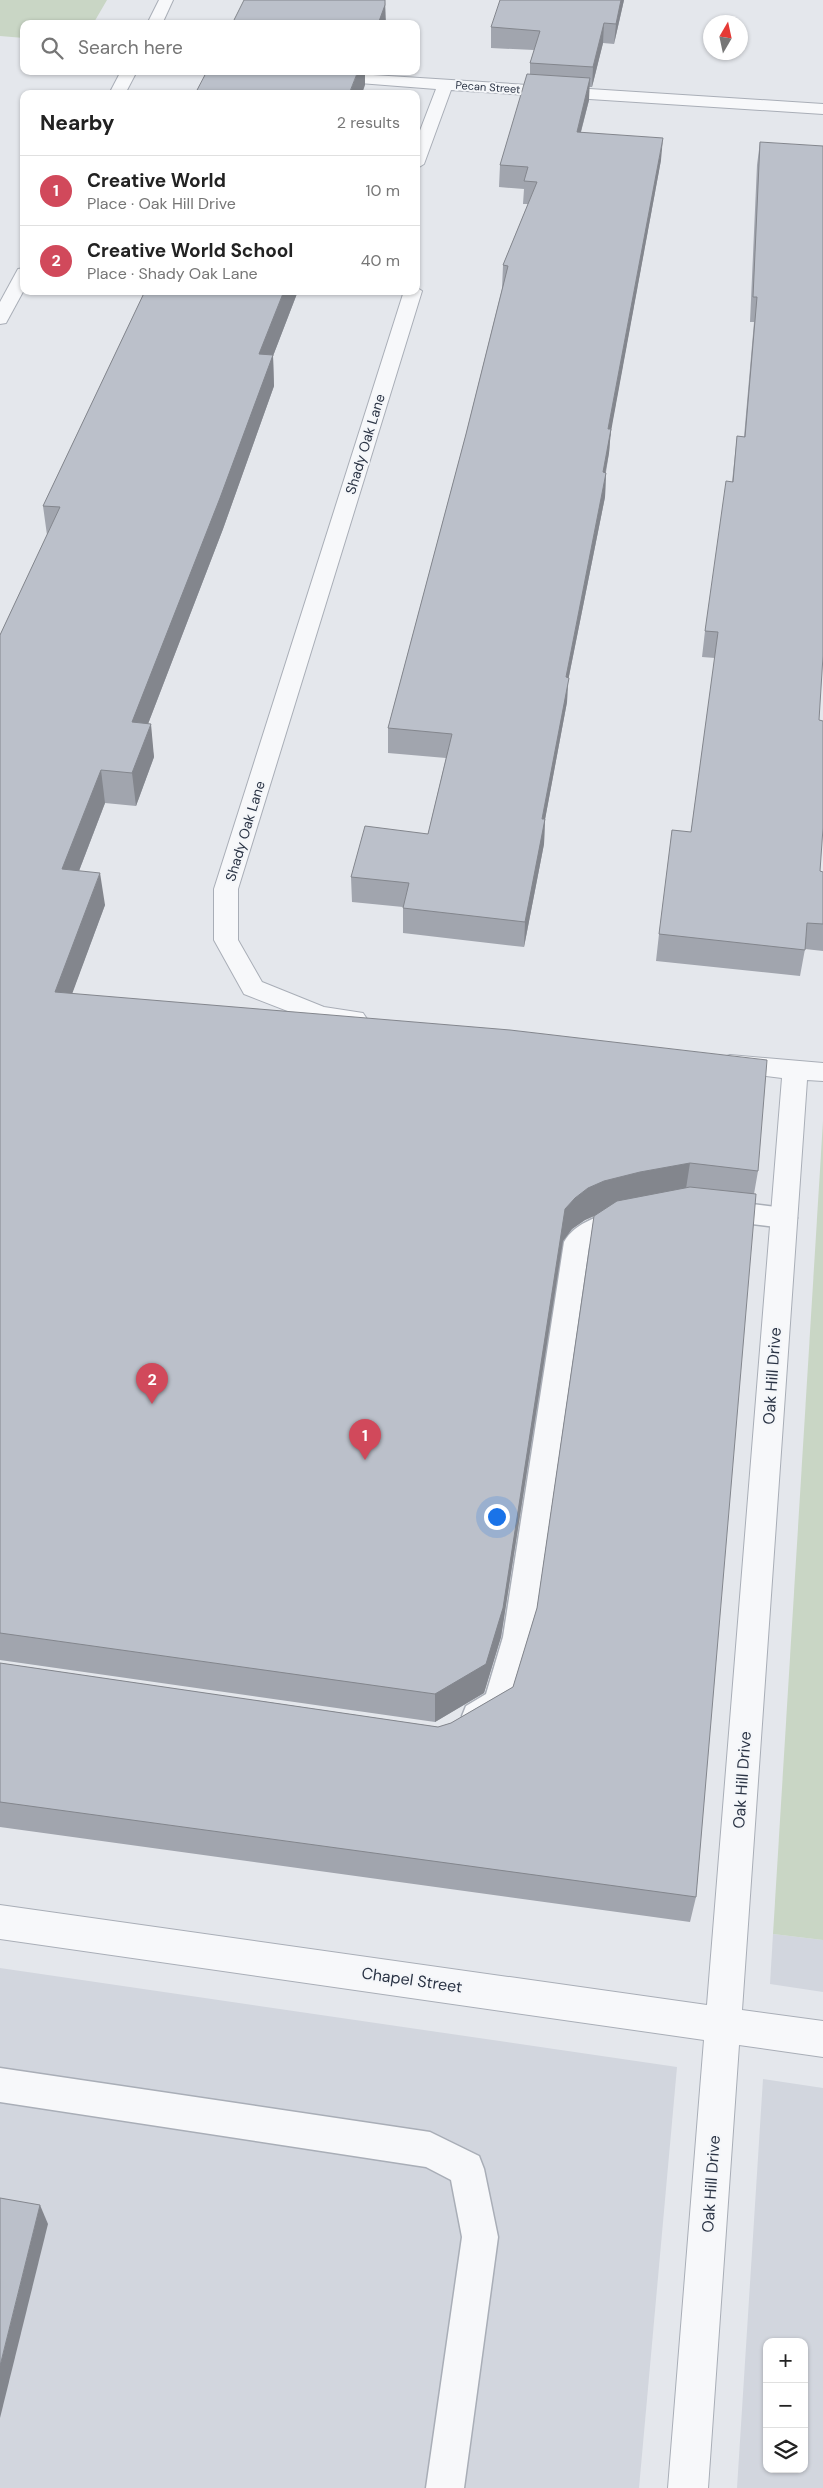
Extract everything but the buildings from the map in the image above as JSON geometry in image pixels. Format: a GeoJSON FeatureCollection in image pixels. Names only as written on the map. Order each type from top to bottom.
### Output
{"type":"FeatureCollection","features":[{"type":"Feature","properties":{"kind":"street"},"geometry":{"type":"LineString","coordinates":[[156,20],[166,0]]}},
{"type":"Feature","properties":{"kind":"street"},"geometry":{"type":"LineString","coordinates":[[119,90],[127,75]]}},
{"type":"Feature","properties":{"kind":"street","name":"Pecan Street"},"geometry":{"type":"LineString","coordinates":[[310,76],[823,109]]}},
{"type":"Feature","properties":{"kind":"street"},"geometry":{"type":"LineString","coordinates":[[420,153],[445,84]]}},
{"type":"Feature","properties":{"kind":"street"},"geometry":{"type":"LineString","coordinates":[[0,319],[20,281]]}},
{"type":"Feature","properties":{"kind":"street","name":"Shady Oak Lane"},"geometry":{"type":"LineString","coordinates":[[380,1022],[321,1015],[253,988],[226,940],[226,889],[412,295]]}},
{"type":"Feature","properties":{"kind":"street"},"geometry":{"type":"LineString","coordinates":[[706,1061],[809,1072]]}},
{"type":"Feature","properties":{"kind":"street","name":"Oak Hill Drive"},"geometry":{"type":"LineString","coordinates":[[688,2488],[784,1218],[809,1072]]}},
{"type":"Feature","properties":{"kind":"street","name":"Chapel Street"},"geometry":{"type":"LineString","coordinates":[[0,1922],[823,2039]]}},
{"type":"Feature","properties":{"kind":"lane"},"geometry":{"type":"LineString","coordinates":[[695,1208],[784,1218]]}},
{"type":"Feature","properties":{"kind":"lane"},"geometry":{"type":"LineString","coordinates":[[454,1730],[499,1703],[518,1637],[577,1242],[606,1223],[650,1214]]}},
{"type":"Feature","properties":{"kind":"lane"},"geometry":{"type":"LineString","coordinates":[[0,2085],[430,2150],[466,2169],[480,2237],[445,2488]]}},
{"type":"Feature","properties":{"kind":"shaded area"},"geometry":{"type":"Polygon","coordinates":[[[773,1934],[823,1940],[823,1992],[770,1984],[773,1934]]]}},
{"type":"Feature","properties":{"kind":"shaded area"},"geometry":{"type":"Polygon","coordinates":[[[0,1968],[677,2067],[639,2488],[0,2488],[0,1968]]]}},
{"type":"Feature","properties":{"kind":"shaded area"},"geometry":{"type":"Polygon","coordinates":[[[763,2079],[823,2088],[823,2488],[737,2488],[763,2079]]]}},
{"type":"Feature","properties":{"kind":"green space"},"geometry":{"type":"Polygon","coordinates":[[[0,0],[107,0],[95,20],[20,20],[20,38],[0,36],[0,0]]]}},
{"type":"Feature","properties":{"kind":"green space"},"geometry":{"type":"Polygon","coordinates":[[[823,1121],[823,1940],[773,1934],[823,1121]]]}},
{"type":"Feature","properties":{"kind":"place","name":"Creative World School"},"geometry":{"type":"Point","coordinates":[152,1404]}},
{"type":"Feature","properties":{"kind":"place","name":"Creative World"},"geometry":{"type":"Point","coordinates":[365,1460]}}]}
